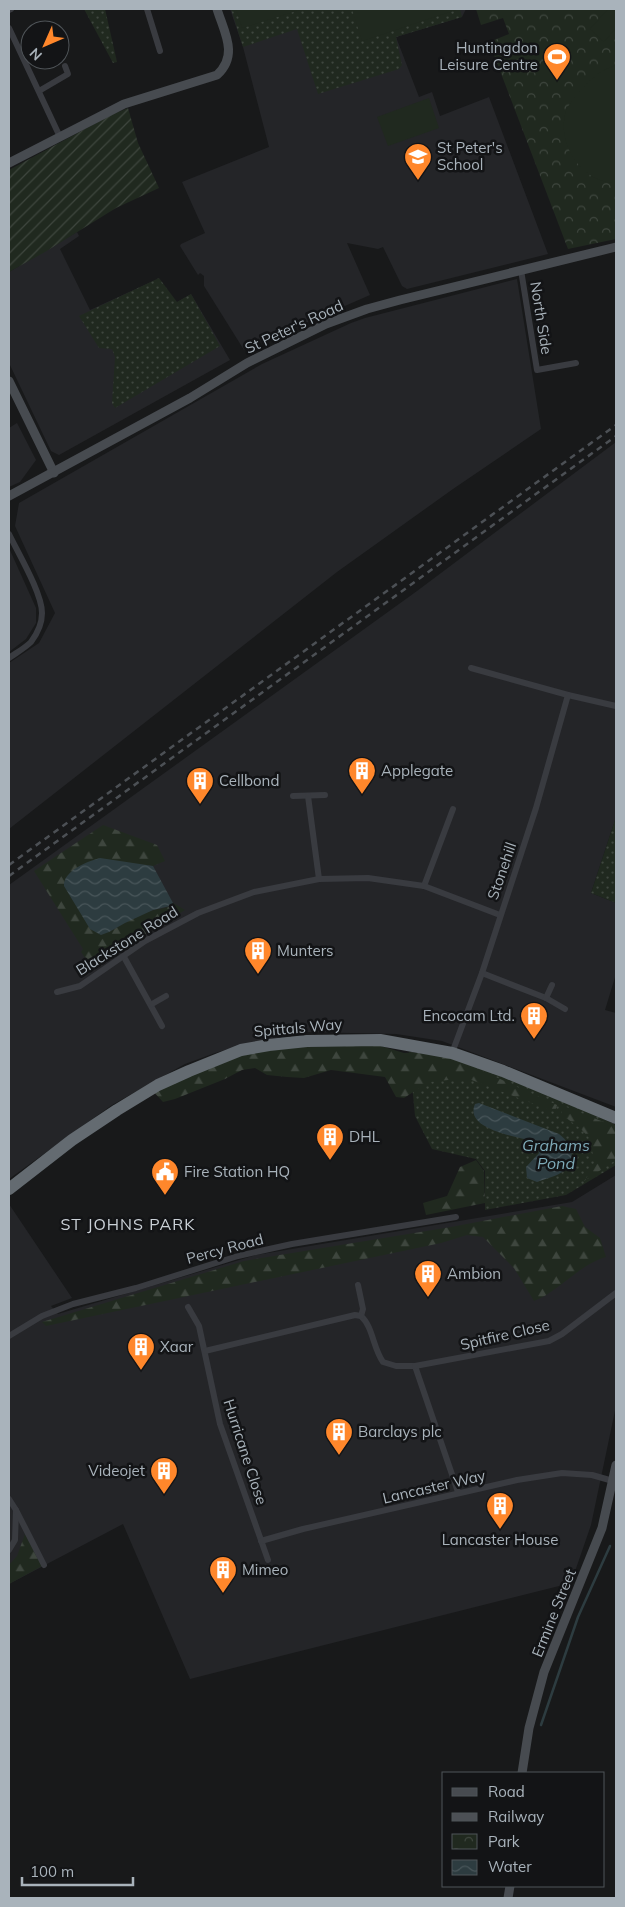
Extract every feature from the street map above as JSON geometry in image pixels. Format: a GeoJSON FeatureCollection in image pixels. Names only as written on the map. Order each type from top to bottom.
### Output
{"type":"FeatureCollection","features":[{"type":"Feature","properties":{"kind":"highway","name":"Spittals Way"},"geometry":{"type":"LineString","coordinates":[[9,1189],[72,1140],[158,1085],[189,1070],[242,1050],[307,1041],[380,1040],[452,1053],[503,1071],[616,1118]]}},
{"type":"Feature","properties":{"kind":"street"},"geometry":{"type":"LineString","coordinates":[[147,9],[160,51]]}},
{"type":"Feature","properties":{"kind":"street"},"geometry":{"type":"LineString","coordinates":[[9,163],[124,104],[217,75],[226,65],[230,54],[217,9]]}},
{"type":"Feature","properties":{"kind":"street"},"geometry":{"type":"LineString","coordinates":[[9,28],[60,137]]}},
{"type":"Feature","properties":{"kind":"street"},"geometry":{"type":"LineString","coordinates":[[39,90],[68,74],[66,70]]}},
{"type":"Feature","properties":{"kind":"street","name":"St Peter's Road"},"geometry":{"type":"LineString","coordinates":[[9,496],[190,398],[247,363],[326,324],[367,309],[616,247]]}},
{"type":"Feature","properties":{"kind":"street","name":"North Side"},"geometry":{"type":"LineString","coordinates":[[521,270],[537,370],[576,363]]}},
{"type":"Feature","properties":{"kind":"street"},"geometry":{"type":"LineString","coordinates":[[9,381],[54,473]]}},
{"type":"Feature","properties":{"kind":"street"},"geometry":{"type":"LineString","coordinates":[[9,534],[42,607],[40,625],[30,642],[9,658]]}},
{"type":"Feature","properties":{"kind":"street"},"geometry":{"type":"LineString","coordinates":[[471,668],[568,695],[616,706]]}},
{"type":"Feature","properties":{"kind":"street","name":"Stonehill"},"geometry":{"type":"LineString","coordinates":[[452,1053],[482,973],[536,808],[568,695]]}},
{"type":"Feature","properties":{"kind":"street"},"geometry":{"type":"LineString","coordinates":[[293,796],[325,795]]}},
{"type":"Feature","properties":{"kind":"street"},"geometry":{"type":"LineString","coordinates":[[308,796],[319,879]]}},
{"type":"Feature","properties":{"kind":"street"},"geometry":{"type":"LineString","coordinates":[[424,886],[453,809]]}},
{"type":"Feature","properties":{"kind":"street","name":"Blackstone Road"},"geometry":{"type":"LineString","coordinates":[[57,992],[80,986],[145,941],[198,913],[254,892],[319,879],[368,878],[424,886],[500,915]]}},
{"type":"Feature","properties":{"kind":"street"},"geometry":{"type":"LineString","coordinates":[[124,957],[152,1004],[162,1026]]}},
{"type":"Feature","properties":{"kind":"street"},"geometry":{"type":"LineString","coordinates":[[482,973],[546,998],[565,1009]]}},
{"type":"Feature","properties":{"kind":"street"},"geometry":{"type":"LineString","coordinates":[[546,998],[552,985]]}},
{"type":"Feature","properties":{"kind":"street"},"geometry":{"type":"LineString","coordinates":[[152,1004],[166,996]]}},
{"type":"Feature","properties":{"kind":"street","name":"Percy Road"},"geometry":{"type":"LineString","coordinates":[[9,1336],[42,1316],[73,1304],[136,1288],[238,1256],[292,1244],[456,1217]]}},
{"type":"Feature","properties":{"kind":"street","name":"Spitfire Close"},"geometry":{"type":"LineString","coordinates":[[358,1285],[363,1309],[361,1316],[367,1321],[376,1352],[383,1362],[396,1366],[415,1366],[549,1341],[562,1334],[616,1293]]}},
{"type":"Feature","properties":{"kind":"street","name":"Hurricane Close"},"geometry":{"type":"LineString","coordinates":[[188,1307],[198,1326],[205,1351],[220,1424],[268,1560]]}},
{"type":"Feature","properties":{"kind":"street"},"geometry":{"type":"LineString","coordinates":[[205,1351],[341,1318],[355,1315],[361,1316]]}},
{"type":"Feature","properties":{"kind":"street"},"geometry":{"type":"LineString","coordinates":[[415,1366],[458,1492]]}},
{"type":"Feature","properties":{"kind":"street","name":"Ermine Street"},"geometry":{"type":"LineString","coordinates":[[522,1772],[529,1728],[544,1672],[602,1528],[616,1466]]}},
{"type":"Feature","properties":{"kind":"street","name":"Lancaster Way"},"geometry":{"type":"LineString","coordinates":[[261,1541],[303,1529],[458,1492],[562,1472],[592,1475],[613,1481]]}},
{"type":"Feature","properties":{"kind":"street"},"geometry":{"type":"LineString","coordinates":[[9,1499],[44,1565]]}},
{"type":"Feature","properties":{"kind":"street"},"geometry":{"type":"LineString","coordinates":[[9,1550],[14,1540],[16,1510]]}},
{"type":"Feature","properties":{"kind":"shaded area","name":"St Peter's School"},"geometry":{"type":"Polygon","coordinates":[[[230,9],[466,9],[462,17],[396,37],[419,97],[432,92],[440,116],[489,97],[548,254],[407,289],[402,286],[383,247],[378,249],[347,243],[370,295],[244,350],[204,286],[204,276],[200,273],[198,275],[180,246],[205,233],[182,182],[269,147],[243,47],[230,9]]]}},
{"type":"Feature","properties":{"kind":"shaded area"},"geometry":{"type":"Polygon","coordinates":[[[77,232],[79,236],[60,249],[90,310],[151,282],[167,308],[191,294],[230,360],[59,455],[51,451],[9,363],[9,272],[77,232]]]}},
{"type":"Feature","properties":{"kind":"shaded area"},"geometry":{"type":"Polygon","coordinates":[[[517,279],[541,429],[337,572],[9,829],[9,663],[39,643],[55,613],[15,526],[19,503],[262,364],[351,323],[517,279]]]}},
{"type":"Feature","properties":{"kind":"shaded area"},"geometry":{"type":"Polygon","coordinates":[[[17,423],[36,460],[20,482],[9,487],[9,428],[17,423]]]}},
{"type":"Feature","properties":{"kind":"shaded area"},"geometry":{"type":"Polygon","coordinates":[[[616,442],[616,817],[591,893],[616,903],[616,974],[605,1010],[616,1013],[616,1107],[442,1041],[396,1034],[304,1032],[242,1045],[185,1064],[112,1105],[9,1179],[9,885],[417,591],[616,442]]]}},
{"type":"Feature","properties":{"kind":"shaded area"},"geometry":{"type":"Polygon","coordinates":[[[9,548],[36,608],[36,623],[26,639],[9,652],[9,548]]]}},
{"type":"Feature","properties":{"kind":"shaded area"},"geometry":{"type":"Polygon","coordinates":[[[616,1175],[616,1406],[591,1525],[571,1583],[190,1679],[123,1524],[9,1584],[9,1204],[72,1298],[51,1306],[58,1314],[256,1255],[572,1202],[616,1175]]]}},
{"type":"Feature","properties":{"kind":"green space"},"geometry":{"type":"Polygon","coordinates":[[[84,9],[105,9],[117,62],[113,63],[84,9]]]}},
{"type":"Feature","properties":{"kind":"green space"},"geometry":{"type":"Polygon","coordinates":[[[231,9],[460,9],[462,17],[396,37],[402,65],[399,69],[318,94],[297,29],[243,47],[231,9]]]}},
{"type":"Feature","properties":{"kind":"green space"},"geometry":{"type":"Polygon","coordinates":[[[236,9],[303,9],[242,28],[236,9]]]}},
{"type":"Feature","properties":{"kind":"green space"},"geometry":{"type":"Polygon","coordinates":[[[352,9],[456,9],[456,10],[362,41],[352,9]]]}},
{"type":"Feature","properties":{"kind":"green space"},"geometry":{"type":"Polygon","coordinates":[[[476,9],[616,9],[616,239],[568,249],[489,42],[509,34],[503,18],[481,25],[476,9]]]}},
{"type":"Feature","properties":{"kind":"green space"},"geometry":{"type":"Polygon","coordinates":[[[608,9],[616,9],[616,28],[604,42],[590,29],[608,9]]]}},
{"type":"Feature","properties":{"kind":"green space"},"geometry":{"type":"Polygon","coordinates":[[[616,65],[616,183],[592,176],[574,159],[568,148],[564,124],[568,106],[582,89],[602,71],[616,65]]]}},
{"type":"Feature","properties":{"kind":"green space"},"geometry":{"type":"Polygon","coordinates":[[[429,98],[439,128],[388,146],[377,117],[429,98]]]}},
{"type":"Feature","properties":{"kind":"green space"},"geometry":{"type":"Polygon","coordinates":[[[128,108],[138,143],[159,188],[116,208],[9,272],[9,170],[111,115],[128,108]]]}},
{"type":"Feature","properties":{"kind":"green space"},"geometry":{"type":"Polygon","coordinates":[[[159,278],[177,302],[191,294],[220,346],[115,408],[112,403],[115,357],[112,349],[99,348],[79,316],[159,278]]]}},
{"type":"Feature","properties":{"kind":"green space"},"geometry":{"type":"Polygon","coordinates":[[[616,817],[616,903],[591,893],[616,817]]]}},
{"type":"Feature","properties":{"kind":"green space"},"geometry":{"type":"Polygon","coordinates":[[[103,825],[157,845],[165,861],[153,866],[127,863],[109,932],[136,917],[167,907],[173,903],[185,910],[98,963],[92,963],[81,952],[83,949],[34,871],[103,825]]]}},
{"type":"Feature","properties":{"kind":"green space"},"geometry":{"type":"Polygon","coordinates":[[[374,1044],[404,1053],[424,1052],[454,1058],[557,1105],[555,1112],[469,1079],[429,1082],[404,1098],[396,1097],[385,1077],[331,1070],[304,1078],[267,1075],[255,1068],[242,1070],[225,1079],[163,1102],[151,1089],[240,1053],[283,1048],[374,1044]]]}},
{"type":"Feature","properties":{"kind":"green space"},"geometry":{"type":"Polygon","coordinates":[[[409,1052],[452,1058],[503,1073],[616,1125],[616,1165],[566,1195],[485,1210],[485,1171],[476,1159],[432,1149],[415,1116],[409,1052]]]}},
{"type":"Feature","properties":{"kind":"green space"},"geometry":{"type":"Polygon","coordinates":[[[564,1106],[616,1127],[616,1160],[584,1181],[595,1166],[590,1139],[581,1129],[561,1114],[564,1106]]]}},
{"type":"Feature","properties":{"kind":"green space"},"geometry":{"type":"Polygon","coordinates":[[[476,1160],[484,1171],[485,1203],[426,1215],[423,1203],[447,1196],[460,1167],[476,1160]]]}},
{"type":"Feature","properties":{"kind":"green space"},"geometry":{"type":"Polygon","coordinates":[[[562,1206],[576,1209],[585,1227],[600,1238],[606,1257],[587,1266],[543,1297],[534,1301],[514,1268],[483,1237],[467,1235],[441,1243],[46,1326],[42,1322],[244,1261],[451,1227],[562,1206]]]}},
{"type":"Feature","properties":{"kind":"green space"},"geometry":{"type":"Polygon","coordinates":[[[25,1534],[42,1566],[9,1584],[9,1565],[17,1556],[25,1534]]]}},
{"type":"Feature","properties":{"kind":"water"},"geometry":{"type":"Polygon","coordinates":[[[100,858],[153,866],[173,903],[170,906],[153,910],[101,935],[90,929],[64,886],[68,876],[77,867],[100,858]]]}},
{"type":"Feature","properties":{"kind":"water","name":"Grahams Pond"},"geometry":{"type":"Polygon","coordinates":[[[479,1103],[559,1134],[570,1146],[572,1156],[568,1166],[564,1171],[537,1182],[527,1178],[526,1167],[539,1153],[537,1146],[532,1141],[493,1130],[477,1120],[474,1113],[475,1104],[479,1103]]]}},
{"type":"Feature","properties":{"kind":"waterway"},"geometry":{"type":"LineString","coordinates":[[541,1725],[578,1617],[610,1546]]}},
{"type":"Feature","properties":{"kind":"railway"},"geometry":{"type":"LineString","coordinates":[[9,865],[616,425]]}},
{"type":"Feature","properties":{"kind":"railway"},"geometry":{"type":"LineString","coordinates":[[9,876],[616,436]]}},
{"type":"Feature","properties":{"kind":"place","name":"Huntingdon Leisure Centre"},"geometry":{"type":"Point","coordinates":[557,81]}},
{"type":"Feature","properties":{"kind":"place","name":"St Peter's School"},"geometry":{"type":"Point","coordinates":[418,181]}},
{"type":"Feature","properties":{"kind":"place","name":"Applegate"},"geometry":{"type":"Point","coordinates":[362,795]}},
{"type":"Feature","properties":{"kind":"place","name":"Cellbond"},"geometry":{"type":"Point","coordinates":[200,805]}},
{"type":"Feature","properties":{"kind":"place","name":"Munters"},"geometry":{"type":"Point","coordinates":[258,975]}},
{"type":"Feature","properties":{"kind":"place","name":"Encocam Ltd."},"geometry":{"type":"Point","coordinates":[534,1040]}},
{"type":"Feature","properties":{"kind":"place","name":"DHL"},"geometry":{"type":"Point","coordinates":[330,1161]}},
{"type":"Feature","properties":{"kind":"place","name":"Fire Station HQ"},"geometry":{"type":"Point","coordinates":[165,1196]}},
{"type":"Feature","properties":{"kind":"place","name":"Ambion"},"geometry":{"type":"Point","coordinates":[428,1298]}},
{"type":"Feature","properties":{"kind":"place","name":"Xaar"},"geometry":{"type":"Point","coordinates":[141,1371]}},
{"type":"Feature","properties":{"kind":"place","name":"Barclays plc"},"geometry":{"type":"Point","coordinates":[339,1456]}},
{"type":"Feature","properties":{"kind":"place","name":"Videojet"},"geometry":{"type":"Point","coordinates":[164,1495]}},
{"type":"Feature","properties":{"kind":"place","name":"Lancaster House"},"geometry":{"type":"Point","coordinates":[500,1530]}},
{"type":"Feature","properties":{"kind":"place","name":"Mimeo"},"geometry":{"type":"Point","coordinates":[223,1594]}},
{"type":"Feature","properties":{"kind":"district","name":"ST JOHNS PARK"},"geometry":{"type":"Point","coordinates":[128,1224]}}]}
